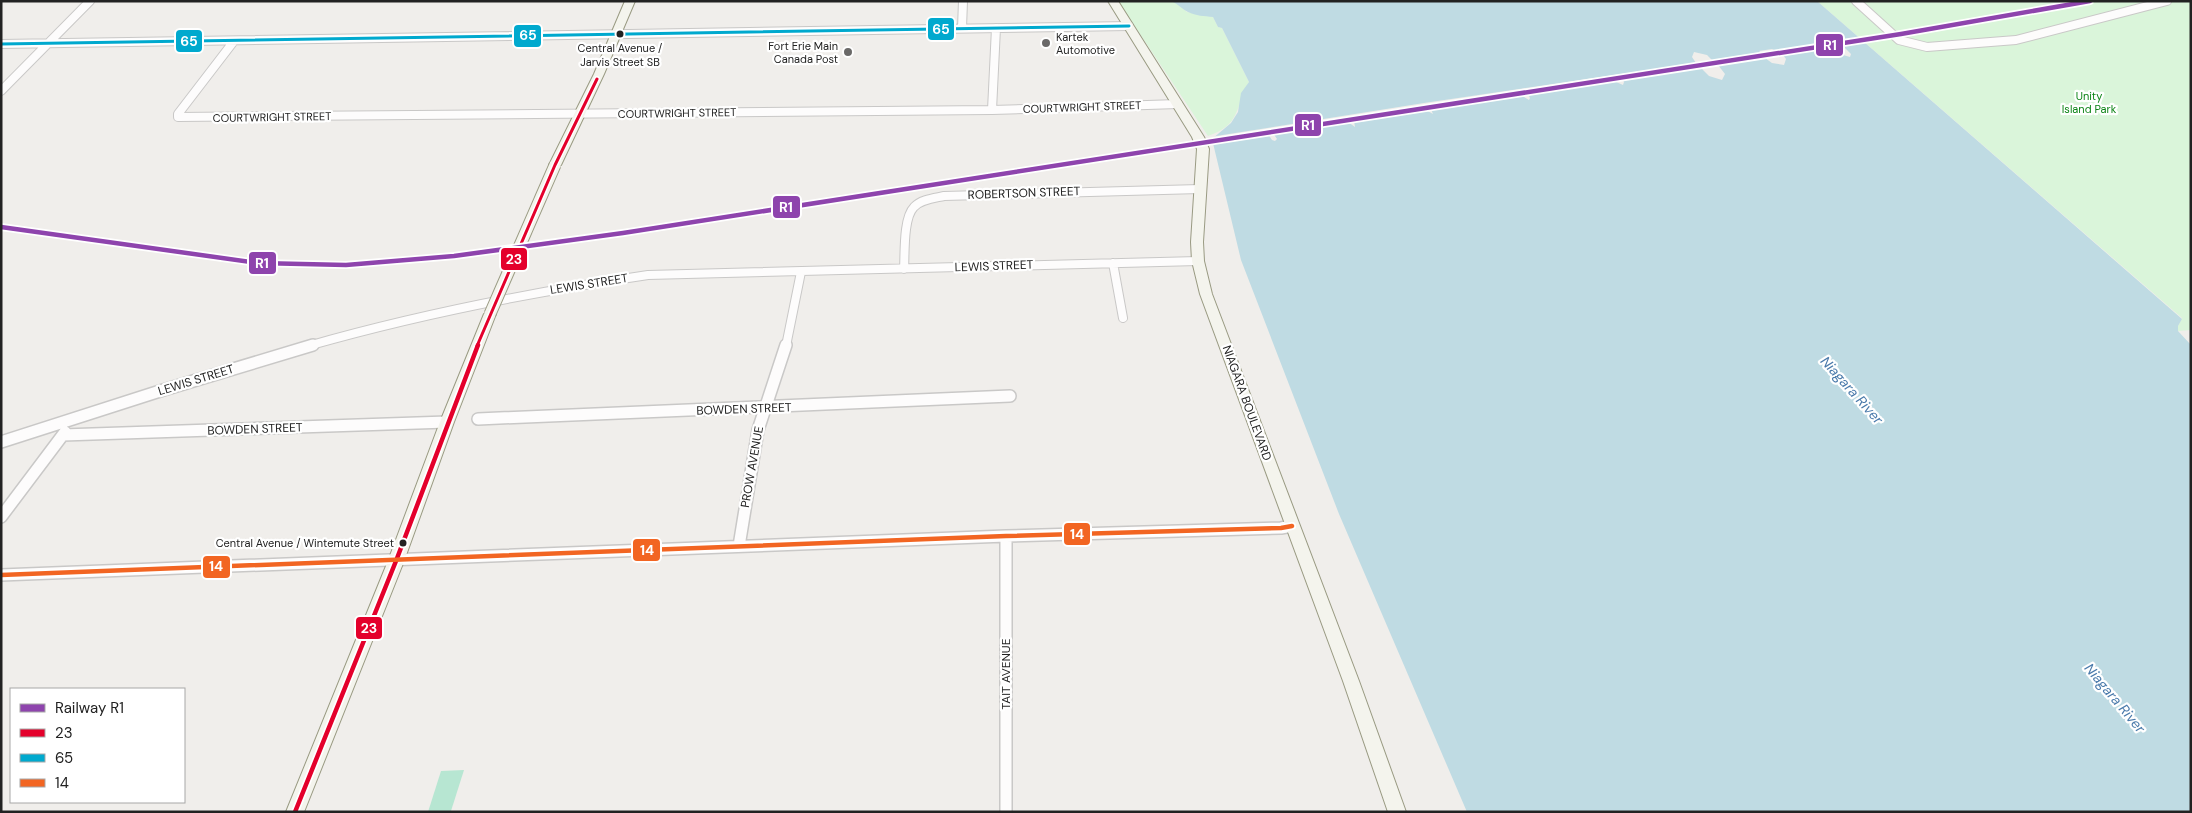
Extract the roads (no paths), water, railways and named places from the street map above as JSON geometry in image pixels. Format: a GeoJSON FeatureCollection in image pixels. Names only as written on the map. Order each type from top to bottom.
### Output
{"type":"FeatureCollection","features":[{"type":"Feature","properties":{"kind":"main road"},"geometry":{"type":"LineString","coordinates":[[294,812],[396,561],[447,422],[490,314],[555,165],[580,114],[630,1]]}},
{"type":"Feature","properties":{"kind":"main road","name":"NIAGARA BOULEVARD"},"geometry":{"type":"LineString","coordinates":[[1113,1],[1178,104],[1203,149],[1198,261],[1206,294],[1351,681],[1397,812]]}},
{"type":"Feature","properties":{"kind":"street"},"geometry":{"type":"LineString","coordinates":[[1,91],[45,44],[90,1]]}},
{"type":"Feature","properties":{"kind":"street"},"geometry":{"type":"LineString","coordinates":[[962,28],[963,1]]}},
{"type":"Feature","properties":{"kind":"street"},"geometry":{"type":"LineString","coordinates":[[1856,1],[1899,40],[1927,47],[2016,40],[2167,1]]}},
{"type":"Feature","properties":{"kind":"street"},"geometry":{"type":"LineString","coordinates":[[1,44],[1129,26]]}},
{"type":"Feature","properties":{"kind":"street"},"geometry":{"type":"LineString","coordinates":[[992,110],[996,28]]}},
{"type":"Feature","properties":{"kind":"street","name":"COURTWRIGHT STREET"},"geometry":{"type":"LineString","coordinates":[[234,41],[178,114],[178,117],[992,110],[1178,104]]}},
{"type":"Feature","properties":{"kind":"street","name":"ROBERTSON STREET"},"geometry":{"type":"LineString","coordinates":[[904,269],[909,215],[914,207],[923,202],[944,196],[1200,189]]}},
{"type":"Feature","properties":{"kind":"street","name":"LEWIS STREET"},"geometry":{"type":"LineString","coordinates":[[1,442],[236,367],[426,316],[576,285],[648,275],[1198,261]]}},
{"type":"Feature","properties":{"kind":"street"},"geometry":{"type":"LineString","coordinates":[[1113,262],[1123,318]]}},
{"type":"Feature","properties":{"kind":"street","name":"PROW AVENUE"},"geometry":{"type":"LineString","coordinates":[[738,546],[758,430],[786,347],[800,272]]}},
{"type":"Feature","properties":{"kind":"street","name":"BOWDEN STREET"},"geometry":{"type":"LineString","coordinates":[[478,419],[1010,396]]}},
{"type":"Feature","properties":{"kind":"street"},"geometry":{"type":"LineString","coordinates":[[1,516],[76,418]]}},
{"type":"Feature","properties":{"kind":"street","name":"BOWDEN STREET"},"geometry":{"type":"LineString","coordinates":[[63,435],[447,422]]}},
{"type":"Feature","properties":{"kind":"street"},"geometry":{"type":"LineString","coordinates":[[1,575],[1006,536],[1282,528],[1292,526]]}},
{"type":"Feature","properties":{"kind":"street","name":"TAIT AVENUE"},"geometry":{"type":"LineString","coordinates":[[1006,536],[1006,812]]}},
{"type":"Feature","properties":{"kind":"water","name":"Niagara River"},"geometry":{"type":"Polygon","coordinates":[[[1171,1],[1817,1],[2182,319],[2178,326],[2178,331],[2191,345],[2191,812],[1467,812],[1339,514],[1241,260],[1212,139],[1231,123],[1238,112],[1241,93],[1249,82],[1222,28],[1218,27],[1213,17],[1191,13],[1171,1]]]}},
{"type":"Feature","properties":{"kind":"rail line","name":"R1"},"geometry":{"type":"LineString","coordinates":[[1,227],[258,263],[346,265],[454,256],[623,233],[1901,34],[2090,1]]}},
{"type":"Feature","properties":{"kind":"place","name":"Central Avenue / Jarvis Street SB"},"geometry":{"type":"Point","coordinates":[620,34]}},
{"type":"Feature","properties":{"kind":"place","name":"Kartek Automotive"},"geometry":{"type":"Point","coordinates":[1046,43]}},
{"type":"Feature","properties":{"kind":"place","name":"Fort Erie Main Canada Post"},"geometry":{"type":"Point","coordinates":[848,52]}},
{"type":"Feature","properties":{"kind":"place","name":"Central Avenue / Wintemute Street"},"geometry":{"type":"Point","coordinates":[403,543]}},
{"type":"Feature","properties":{"kind":"park label","name":"Unity Island Park"},"geometry":{"type":"Point","coordinates":[2089,102]}}]}
